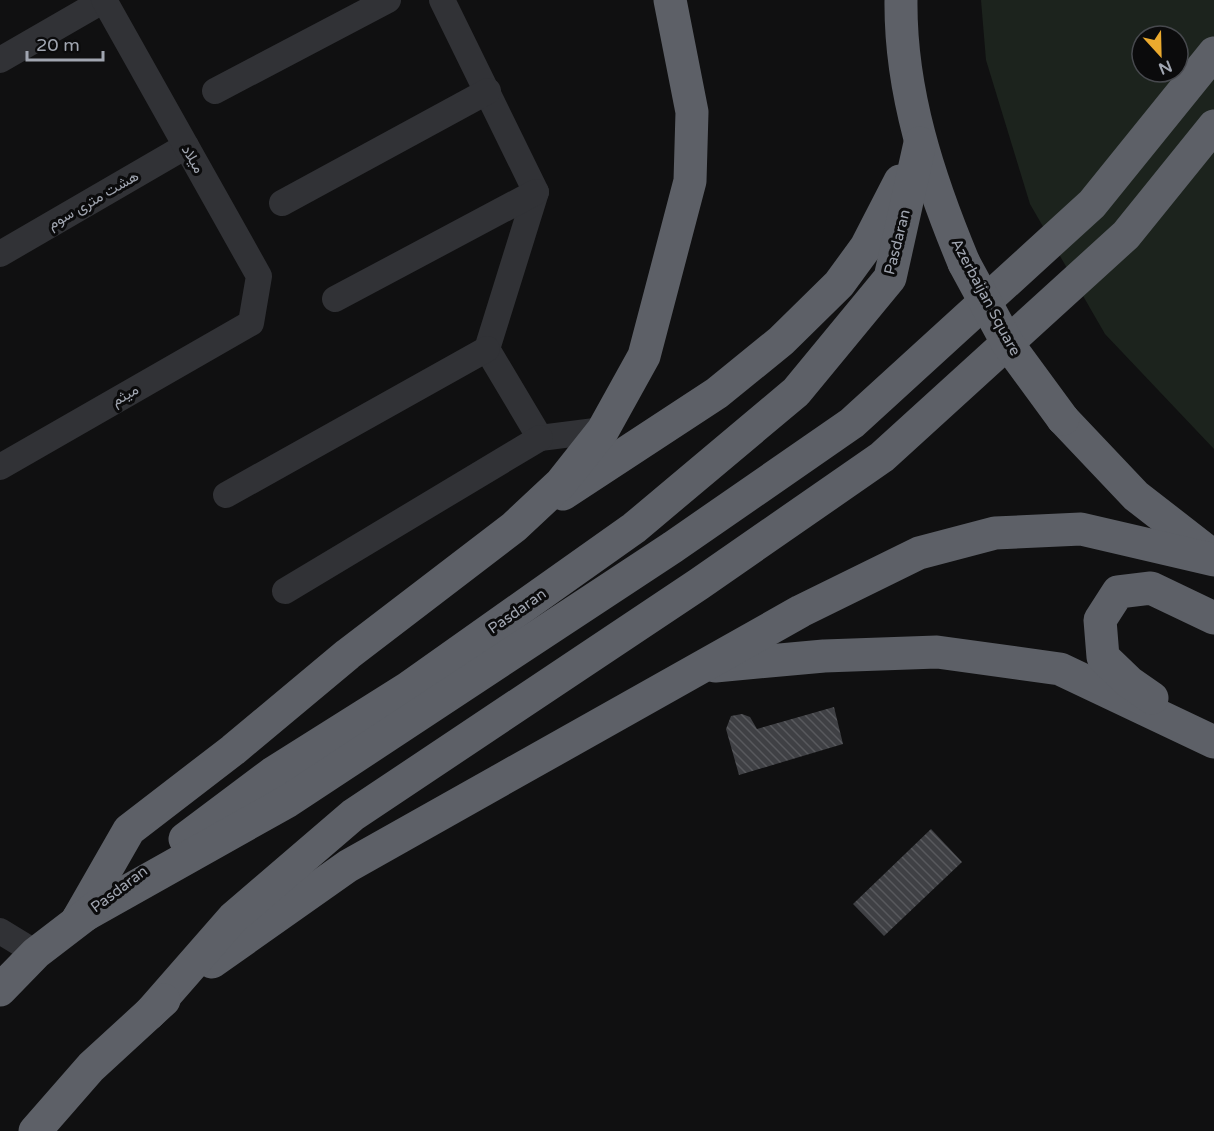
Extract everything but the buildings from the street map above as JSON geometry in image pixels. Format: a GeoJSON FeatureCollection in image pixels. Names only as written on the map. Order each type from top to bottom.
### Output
{"type":"FeatureCollection","features":[{"type":"Feature","properties":{"kind":"highway"},"geometry":{"type":"LineString","coordinates":[[514,526],[561,483],[603,430],[644,356],[690,181],[692,112],[670,0]]}},
{"type":"Feature","properties":{"kind":"highway","name":"Azerbaijan Square"},"geometry":{"type":"LineString","coordinates":[[900,0],[905,73],[920,142],[939,204],[964,263],[1008,344],[1063,419],[1136,496],[1214,558]]}},
{"type":"Feature","properties":{"kind":"highway"},"geometry":{"type":"LineString","coordinates":[[78,920],[288,801],[673,547],[852,423],[1092,204],[1214,53]]}},
{"type":"Feature","properties":{"kind":"highway"},"geometry":{"type":"LineString","coordinates":[[149,1014],[233,918],[353,815],[699,584],[882,457],[1126,235],[1214,126]]}},
{"type":"Feature","properties":{"kind":"highway"},"geometry":{"type":"LineString","coordinates":[[78,920],[129,831],[233,750],[348,654],[514,526],[717,393],[781,341],[839,284],[866,248],[920,142]]}},
{"type":"Feature","properties":{"kind":"highway","name":"Pasdaran"},"geometry":{"type":"LineString","coordinates":[[0,990],[36,953],[273,772],[408,688],[633,528],[796,392],[890,278],[920,142]]}},
{"type":"Feature","properties":{"kind":"highway"},"geometry":{"type":"LineString","coordinates":[[35,1131],[91,1067],[183,982],[348,866],[801,611],[919,554],[995,533],[1081,529],[1214,558]]}},
{"type":"Feature","properties":{"kind":"highway"},"geometry":{"type":"LineString","coordinates":[[1209,740],[1129,682],[1103,657],[1100,620],[1118,592],[1151,588],[1214,618]]}},
{"type":"Feature","properties":{"kind":"highway"},"geometry":{"type":"LineString","coordinates":[[703,667],[824,656],[926,653],[1060,669],[1209,740]]}},
{"type":"Feature","properties":{"kind":"street"},"geometry":{"type":"LineString","coordinates":[[0,60],[104,0]]}},
{"type":"Feature","properties":{"kind":"street","name":"میلاد"},"geometry":{"type":"LineString","coordinates":[[104,0],[259,276],[251,323]]}},
{"type":"Feature","properties":{"kind":"street"},"geometry":{"type":"LineString","coordinates":[[215,91],[388,0]]}},
{"type":"Feature","properties":{"kind":"street"},"geometry":{"type":"LineString","coordinates":[[226,495],[487,349],[536,192],[442,0]]}},
{"type":"Feature","properties":{"kind":"street"},"geometry":{"type":"LineString","coordinates":[[282,203],[488,91]]}},
{"type":"Feature","properties":{"kind":"street","name":"هشت متری سوم"},"geometry":{"type":"LineString","coordinates":[[0,254],[186,146]]}},
{"type":"Feature","properties":{"kind":"street"},"geometry":{"type":"LineString","coordinates":[[335,299],[536,192]]}},
{"type":"Feature","properties":{"kind":"street","name":"میثم"},"geometry":{"type":"LineString","coordinates":[[0,466],[251,323]]}},
{"type":"Feature","properties":{"kind":"street"},"geometry":{"type":"LineString","coordinates":[[487,349],[540,438]]}},
{"type":"Feature","properties":{"kind":"street"},"geometry":{"type":"LineString","coordinates":[[285,591],[540,438],[603,430]]}},
{"type":"Feature","properties":{"kind":"street"},"geometry":{"type":"LineString","coordinates":[[0,931],[36,953]]}},
{"type":"Feature","properties":{"kind":"shaded area"},"geometry":{"type":"Polygon","coordinates":[[[981,0],[1214,0],[1214,449],[1105,334],[1030,204],[986,60],[981,0]]]}}]}
